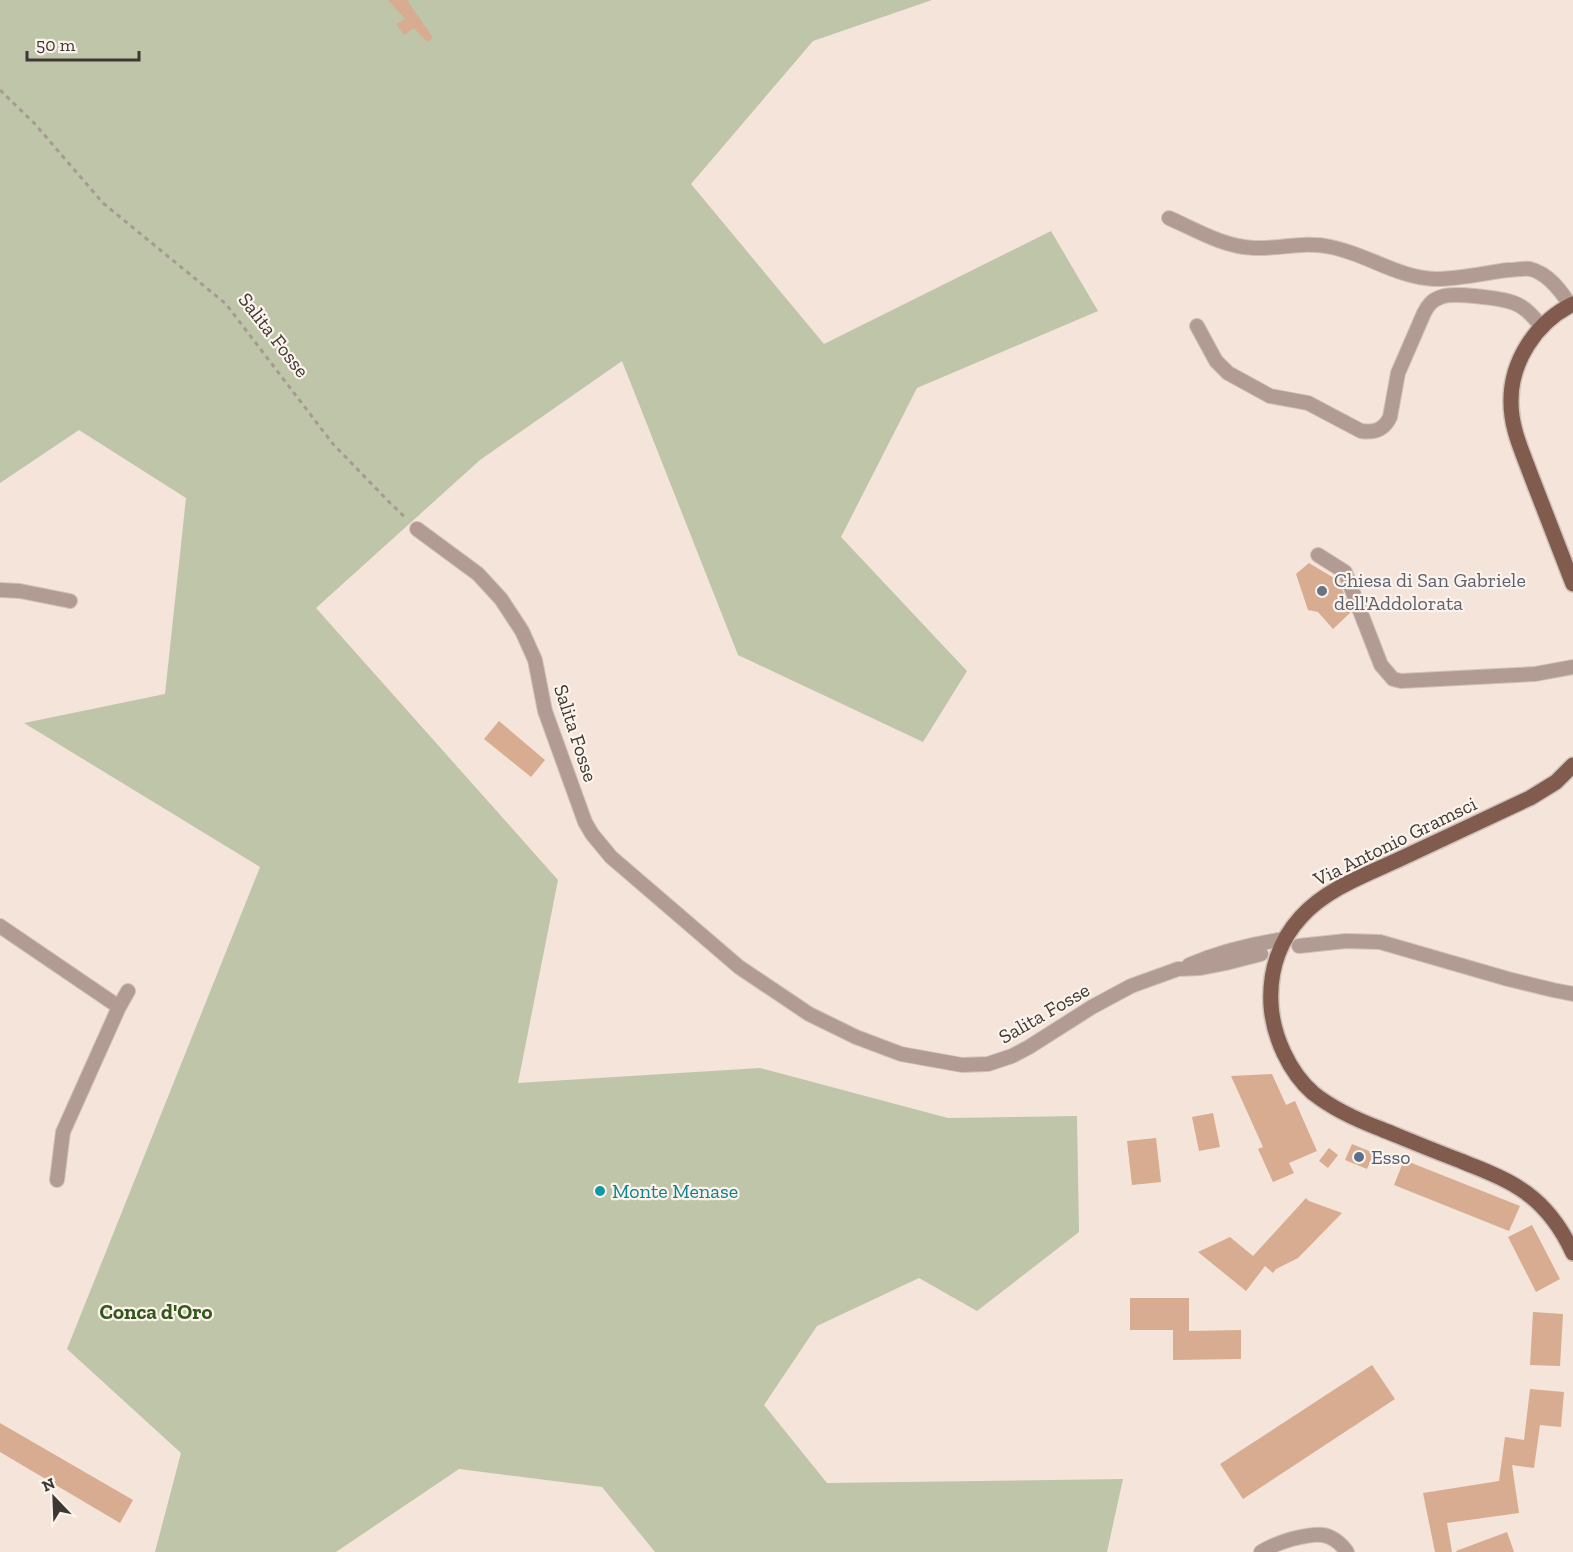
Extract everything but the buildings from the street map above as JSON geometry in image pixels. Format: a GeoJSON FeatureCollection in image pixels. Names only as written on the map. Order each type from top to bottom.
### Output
{"type":"FeatureCollection","features":[{"type":"Feature","properties":{"kind":"main road"},"geometry":{"type":"LineString","coordinates":[[1571,305],[1560,311],[1542,327],[1525,350],[1515,371],[1511,393],[1512,416],[1517,438],[1573,584]]}},
{"type":"Feature","properties":{"kind":"main road","name":"Via Antonio Gramsci"},"geometry":{"type":"LineString","coordinates":[[1573,765],[1544,791],[1338,889],[1313,905],[1302,916],[1292,942],[1278,954],[1272,976],[1271,997],[1274,1025],[1283,1049],[1295,1072],[1307,1086],[1336,1109],[1496,1176],[1520,1189],[1553,1219],[1573,1253]]}},
{"type":"Feature","properties":{"kind":"street"},"geometry":{"type":"LineString","coordinates":[[1169,218],[1238,247],[1324,245],[1387,268],[1424,278],[1450,278],[1530,269],[1543,274],[1571,305]]}},
{"type":"Feature","properties":{"kind":"street"},"geometry":{"type":"LineString","coordinates":[[1197,326],[1216,361],[1228,373],[1270,396],[1308,403],[1360,431],[1369,432],[1376,432],[1388,423],[1398,374],[1425,313],[1435,299],[1450,294],[1514,303],[1531,315],[1542,327]]}},
{"type":"Feature","properties":{"kind":"street","name":"Salita Fosse"},"geometry":{"type":"LineString","coordinates":[[417,529],[478,574],[501,599],[518,624],[533,654],[545,711],[585,822],[601,845],[611,857],[739,967],[809,1014],[856,1037],[901,1054],[974,1066],[1012,1056],[1131,986],[1178,969],[1201,968],[1261,954]]}},
{"type":"Feature","properties":{"kind":"street"},"geometry":{"type":"LineString","coordinates":[[1318,555],[1345,572],[1381,665],[1392,680],[1535,674],[1573,667]]}},
{"type":"Feature","properties":{"kind":"street"},"geometry":{"type":"LineString","coordinates":[[0,590],[20,591],[70,601]]}},
{"type":"Feature","properties":{"kind":"street"},"geometry":{"type":"LineString","coordinates":[[0,926],[119,1007]]}},
{"type":"Feature","properties":{"kind":"street"},"geometry":{"type":"LineString","coordinates":[[1178,969],[1223,951],[1248,945],[1292,942],[1380,942],[1508,979],[1573,994]]}},
{"type":"Feature","properties":{"kind":"street"},"geometry":{"type":"LineString","coordinates":[[57,1180],[63,1132],[128,991]]}},
{"type":"Feature","properties":{"kind":"street"},"geometry":{"type":"LineString","coordinates":[[1261,1552],[1277,1543],[1317,1533],[1332,1537],[1347,1552]]}},
{"type":"Feature","properties":{"kind":"path","name":"Salita Fosse"},"geometry":{"type":"LineString","coordinates":[[0,90],[34,123],[103,203],[226,304],[333,444],[417,529]]}},
{"type":"Feature","properties":{"kind":"green space"},"geometry":{"type":"Polygon","coordinates":[[[0,0],[932,0],[813,41],[691,184],[824,344],[1051,231],[1098,311],[917,388],[841,537],[967,671],[923,742],[738,655],[622,361],[480,460],[316,608],[558,880],[518,1083],[760,1068],[948,1118],[1077,1116],[1079,1232],[977,1311],[919,1278],[817,1326],[764,1405],[827,1483],[1123,1479],[1107,1552],[655,1552],[602,1487],[459,1469],[336,1552],[155,1552],[181,1453],[67,1349],[260,867],[24,723],[165,694],[186,498],[79,430],[0,483],[0,0]]]}},
{"type":"Feature","properties":{"kind":"place","name":"Chiesa di San Gabriele dell'Addolorata"},"geometry":{"type":"Point","coordinates":[1322,591]}},
{"type":"Feature","properties":{"kind":"place","name":"Esso"},"geometry":{"type":"Point","coordinates":[1359,1157]}},
{"type":"Feature","properties":{"kind":"place","name":"Monte Menase"},"geometry":{"type":"Point","coordinates":[600,1191]}},
{"type":"Feature","properties":{"kind":"district","name":"Conca d'Oro"},"geometry":{"type":"Point","coordinates":[156,1311]}}]}
